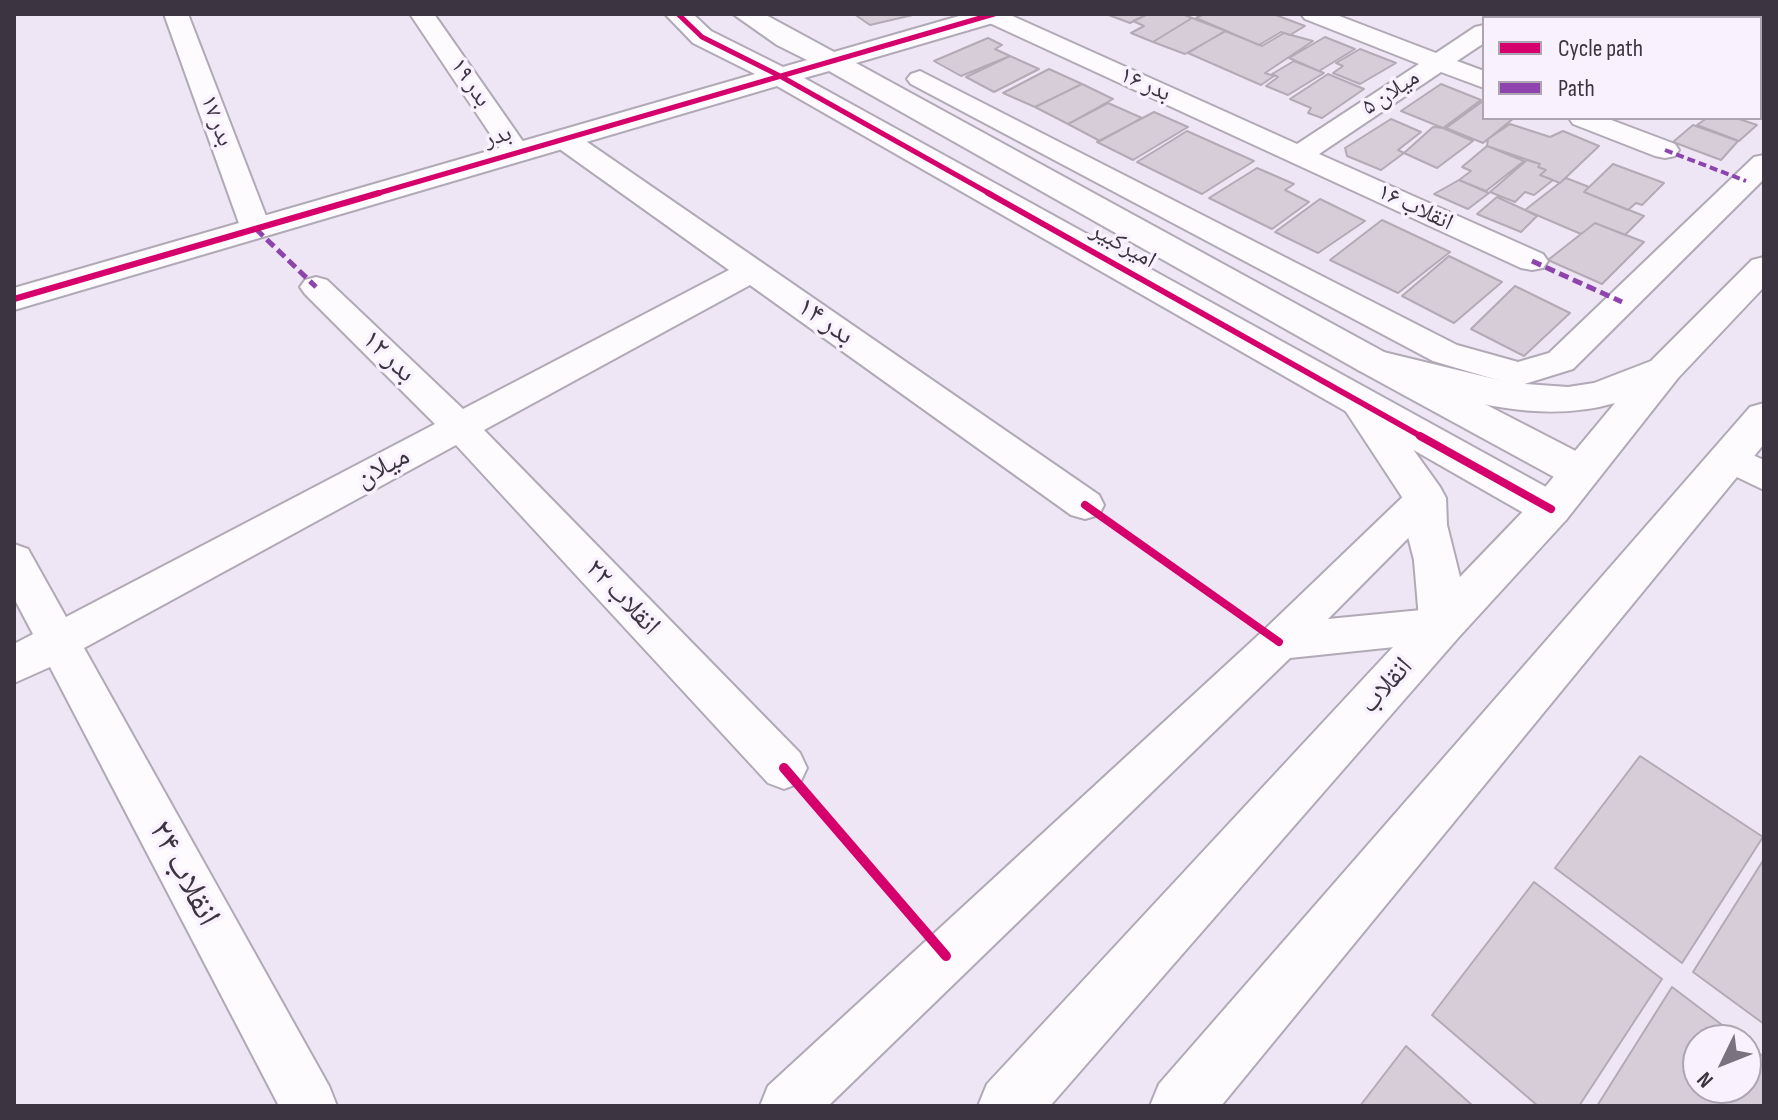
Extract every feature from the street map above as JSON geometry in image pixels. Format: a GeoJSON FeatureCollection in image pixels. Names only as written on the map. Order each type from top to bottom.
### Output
{"type":"FeatureCollection","features":[{"type":"Feature","properties":{"kind":"street","name":"بدر ۱۷"},"geometry":{"type":"LineString","coordinates":[[176,14],[256,229]]}},
{"type":"Feature","properties":{"kind":"street","name":"بدر ۱۹"},"geometry":{"type":"LineString","coordinates":[[422,14],[517,153]]}},
{"type":"Feature","properties":{"kind":"street","name":"امیرکبیر"},"geometry":{"type":"LineString","coordinates":[[746,14],[786,39],[830,60],[1371,361],[1580,472]]}},
{"type":"Feature","properties":{"kind":"street","name":"بدر"},"geometry":{"type":"LineString","coordinates":[[14,299],[992,14]]}},
{"type":"Feature","properties":{"kind":"street","name":"بدر ۱۶"},"geometry":{"type":"LineString","coordinates":[[992,14],[1298,155]]}},
{"type":"Feature","properties":{"kind":"street"},"geometry":{"type":"LineString","coordinates":[[1313,14],[1482,79]]}},
{"type":"Feature","properties":{"kind":"street","name":"امیرکبیر"},"geometry":{"type":"LineString","coordinates":[[690,26],[1551,509]]}},
{"type":"Feature","properties":{"kind":"street"},"geometry":{"type":"LineString","coordinates":[[687,103],[700,83],[707,61],[690,26]]}},
{"type":"Feature","properties":{"kind":"street","name":"میلان ۵"},"geometry":{"type":"LineString","coordinates":[[1298,155],[1482,33]]}},
{"type":"Feature","properties":{"kind":"street"},"geometry":{"type":"LineString","coordinates":[[920,79],[1445,353],[1518,374],[1561,361],[1764,163]]}},
{"type":"Feature","properties":{"kind":"street"},"geometry":{"type":"LineString","coordinates":[[1587,120],[1665,150]]}},
{"type":"Feature","properties":{"kind":"street","name":"بدر ۱۴"},"geometry":{"type":"LineString","coordinates":[[564,139],[1085,505]]}},
{"type":"Feature","properties":{"kind":"street","name":"انقلاب ۱۶"},"geometry":{"type":"LineString","coordinates":[[1298,155],[1532,261]]}},
{"type":"Feature","properties":{"kind":"street","name":"انقلاب"},"geometry":{"type":"LineString","coordinates":[[1009,1106],[1442,625],[1551,509],[1665,369],[1764,267]]}},
{"type":"Feature","properties":{"kind":"street","name":"میلان"},"geometry":{"type":"LineString","coordinates":[[14,665],[752,271]]}},
{"type":"Feature","properties":{"kind":"street","name":"بدر ۱۲"},"geometry":{"type":"LineString","coordinates":[[316,287],[460,427]]}},
{"type":"Feature","properties":{"kind":"street"},"geometry":{"type":"LineString","coordinates":[[1371,361],[1490,391],[1540,400],[1594,396],[1665,369]]}},
{"type":"Feature","properties":{"kind":"street"},"geometry":{"type":"LineString","coordinates":[[1279,642],[1442,625],[1436,560],[1426,525],[1425,498],[1358,401]]}},
{"type":"Feature","properties":{"kind":"street"},"geometry":{"type":"LineString","coordinates":[[1181,1106],[1746,467],[1764,417]]}},
{"type":"Feature","properties":{"kind":"street","name":"انقلاب ۲۲"},"geometry":{"type":"LineString","coordinates":[[460,427],[784,768]]}},
{"type":"Feature","properties":{"kind":"street"},"geometry":{"type":"LineString","coordinates":[[788,1106],[1279,642],[1425,498]]}},
{"type":"Feature","properties":{"kind":"street","name":"انقلاب ۲۴"},"geometry":{"type":"LineString","coordinates":[[14,560],[309,1106]]}},
{"type":"Feature","properties":{"kind":"building"},"geometry":{"type":"Polygon","coordinates":[[[854,14],[917,14],[870,25],[854,14]]]}},
{"type":"Feature","properties":{"kind":"building"},"geometry":{"type":"Polygon","coordinates":[[[1106,14],[1148,14],[1130,23],[1106,14]]]}},
{"type":"Feature","properties":{"kind":"building"},"geometry":{"type":"Polygon","coordinates":[[[1148,14],[1182,14],[1192,18],[1153,42],[1131,33],[1144,26],[1133,21],[1148,14]]]}},
{"type":"Feature","properties":{"kind":"building"},"geometry":{"type":"Polygon","coordinates":[[[1204,14],[1273,14],[1305,26],[1290,35],[1281,32],[1259,45],[1196,18],[1204,14]]]}},
{"type":"Feature","properties":{"kind":"building"},"geometry":{"type":"Polygon","coordinates":[[[1192,18],[1226,31],[1185,54],[1153,42],[1192,18]]]}},
{"type":"Feature","properties":{"kind":"building"},"geometry":{"type":"Polygon","coordinates":[[[1225,31],[1262,46],[1284,33],[1313,41],[1265,73],[1274,76],[1261,85],[1188,53],[1225,31]]]}},
{"type":"Feature","properties":{"kind":"building"},"geometry":{"type":"Polygon","coordinates":[[[1325,37],[1355,49],[1319,71],[1289,58],[1325,37]]]}},
{"type":"Feature","properties":{"kind":"building"},"geometry":{"type":"Polygon","coordinates":[[[988,38],[1002,45],[995,49],[1010,56],[961,76],[934,61],[988,38]]]}},
{"type":"Feature","properties":{"kind":"building"},"geometry":{"type":"Polygon","coordinates":[[[1360,49],[1396,63],[1360,84],[1333,73],[1343,66],[1336,63],[1360,49]]]}},
{"type":"Feature","properties":{"kind":"building"},"geometry":{"type":"Polygon","coordinates":[[[1010,56],[1039,69],[994,92],[966,77],[1010,56]]]}},
{"type":"Feature","properties":{"kind":"building"},"geometry":{"type":"Polygon","coordinates":[[[1294,61],[1324,73],[1288,95],[1266,86],[1278,77],[1272,74],[1294,61]]]}},
{"type":"Feature","properties":{"kind":"building"},"geometry":{"type":"Polygon","coordinates":[[[1049,69],[1082,84],[1035,107],[1003,93],[1049,69]]]}},
{"type":"Feature","properties":{"kind":"building"},"geometry":{"type":"Polygon","coordinates":[[[1762,70],[1764,70],[1762,112],[1762,70]]]}},
{"type":"Feature","properties":{"kind":"building"},"geometry":{"type":"Polygon","coordinates":[[[1328,74],[1364,89],[1322,118],[1308,113],[1311,108],[1290,99],[1328,74]]]}},
{"type":"Feature","properties":{"kind":"building"},"geometry":{"type":"Polygon","coordinates":[[[1082,84],[1113,99],[1068,124],[1035,107],[1082,84]]]}},
{"type":"Feature","properties":{"kind":"building"},"geometry":{"type":"Polygon","coordinates":[[[1441,84],[1481,100],[1443,128],[1401,111],[1441,84]]]}},
{"type":"Feature","properties":{"kind":"building"},"geometry":{"type":"Polygon","coordinates":[[[1482,102],[1482,120],[1512,120],[1483,143],[1446,128],[1482,102]]]}},
{"type":"Feature","properties":{"kind":"building"},"geometry":{"type":"Polygon","coordinates":[[[1108,103],[1142,118],[1100,141],[1068,124],[1108,103]]]}},
{"type":"Feature","properties":{"kind":"building"},"geometry":{"type":"Polygon","coordinates":[[[1154,112],[1188,127],[1133,160],[1097,142],[1154,112]]]}},
{"type":"Feature","properties":{"kind":"building"},"geometry":{"type":"Polygon","coordinates":[[[1391,119],[1421,132],[1398,150],[1404,153],[1381,170],[1347,156],[1345,148],[1391,119]]]}},
{"type":"Feature","properties":{"kind":"building"},"geometry":{"type":"Polygon","coordinates":[[[1704,120],[1742,120],[1757,125],[1739,141],[1697,125],[1704,120]]]}},
{"type":"Feature","properties":{"kind":"building"},"geometry":{"type":"Polygon","coordinates":[[[1510,124],[1550,137],[1563,131],[1599,146],[1560,183],[1540,175],[1546,170],[1538,167],[1540,164],[1487,146],[1488,139],[1510,124]]]}},
{"type":"Feature","properties":{"kind":"building"},"geometry":{"type":"Polygon","coordinates":[[[1693,125],[1738,141],[1721,160],[1673,142],[1693,125]]]}},
{"type":"Feature","properties":{"kind":"building"},"geometry":{"type":"Polygon","coordinates":[[[1433,127],[1473,141],[1437,168],[1404,153],[1433,127]]]}},
{"type":"Feature","properties":{"kind":"building"},"geometry":{"type":"Polygon","coordinates":[[[1187,131],[1254,161],[1202,194],[1137,162],[1187,131]]]}},
{"type":"Feature","properties":{"kind":"building"},"geometry":{"type":"Polygon","coordinates":[[[1487,146],[1524,161],[1486,191],[1459,180],[1471,171],[1462,167],[1487,146]]]}},
{"type":"Feature","properties":{"kind":"building"},"geometry":{"type":"Polygon","coordinates":[[[1527,160],[1540,164],[1538,167],[1546,170],[1540,175],[1553,180],[1534,195],[1525,192],[1515,202],[1490,192],[1527,160]]]}},
{"type":"Feature","properties":{"kind":"building"},"geometry":{"type":"Polygon","coordinates":[[[1613,164],[1664,183],[1642,205],[1636,203],[1628,210],[1584,192],[1613,164]]]}},
{"type":"Feature","properties":{"kind":"building"},"geometry":{"type":"Polygon","coordinates":[[[1257,168],[1294,184],[1285,190],[1309,202],[1272,229],[1209,198],[1257,168]]]}},
{"type":"Feature","properties":{"kind":"building"},"geometry":{"type":"Polygon","coordinates":[[[1566,178],[1589,187],[1584,192],[1644,216],[1625,235],[1595,223],[1581,234],[1525,210],[1566,178]]]}},
{"type":"Feature","properties":{"kind":"building"},"geometry":{"type":"Polygon","coordinates":[[[1459,180],[1489,193],[1468,209],[1434,194],[1459,180]]]}},
{"type":"Feature","properties":{"kind":"building"},"geometry":{"type":"Polygon","coordinates":[[[1497,197],[1537,216],[1521,232],[1477,214],[1497,197]]]}},
{"type":"Feature","properties":{"kind":"building"},"geometry":{"type":"Polygon","coordinates":[[[1320,199],[1365,221],[1318,253],[1275,232],[1320,199]]]}},
{"type":"Feature","properties":{"kind":"building"},"geometry":{"type":"Polygon","coordinates":[[[1382,220],[1450,252],[1398,293],[1330,260],[1382,220]]]}},
{"type":"Feature","properties":{"kind":"building"},"geometry":{"type":"Polygon","coordinates":[[[1595,223],[1644,242],[1602,284],[1548,260],[1595,223]]]}},
{"type":"Feature","properties":{"kind":"building"},"geometry":{"type":"Polygon","coordinates":[[[1449,256],[1502,282],[1454,323],[1402,296],[1449,256]]]}},
{"type":"Feature","properties":{"kind":"building"},"geometry":{"type":"Polygon","coordinates":[[[1515,286],[1570,313],[1524,356],[1471,329],[1515,286]]]}},
{"type":"Feature","properties":{"kind":"building"},"geometry":{"type":"Polygon","coordinates":[[[1640,756],[1763,837],[1682,963],[1555,868],[1640,756]]]}},
{"type":"Feature","properties":{"kind":"building"},"geometry":{"type":"Polygon","coordinates":[[[1764,859],[1764,1024],[1693,972],[1764,859]]]}},
{"type":"Feature","properties":{"kind":"building"},"geometry":{"type":"Polygon","coordinates":[[[1534,882],[1662,979],[1579,1106],[1538,1106],[1432,1015],[1534,882]]]}},
{"type":"Feature","properties":{"kind":"building"},"geometry":{"type":"Polygon","coordinates":[[[1672,987],[1721,1024],[1682,1024],[1682,1104],[1762,1104],[1762,1055],[1764,1057],[1764,1106],[1597,1106],[1672,987]]]}},
{"type":"Feature","properties":{"kind":"building"},"geometry":{"type":"Polygon","coordinates":[[[1406,1046],[1473,1106],[1360,1106],[1406,1046]]]}},
{"type":"Feature","properties":{"kind":"marked path"},"geometry":{"type":"LineString","coordinates":[[1665,150],[1746,181]]}},
{"type":"Feature","properties":{"kind":"marked path"},"geometry":{"type":"LineString","coordinates":[[256,229],[316,287]]}},
{"type":"Feature","properties":{"kind":"marked path"},"geometry":{"type":"LineString","coordinates":[[1532,261],[1622,302]]}},
{"type":"Feature","properties":{"kind":"cycle path"},"geometry":{"type":"LineString","coordinates":[[678,14],[702,37],[780,76],[1551,509]]}},
{"type":"Feature","properties":{"kind":"cycle path"},"geometry":{"type":"LineString","coordinates":[[14,299],[994,14]]}},
{"type":"Feature","properties":{"kind":"cycle path"},"geometry":{"type":"LineString","coordinates":[[1085,505],[1279,642]]}},
{"type":"Feature","properties":{"kind":"cycle path"},"geometry":{"type":"LineString","coordinates":[[784,768],[946,956]]}}]}
